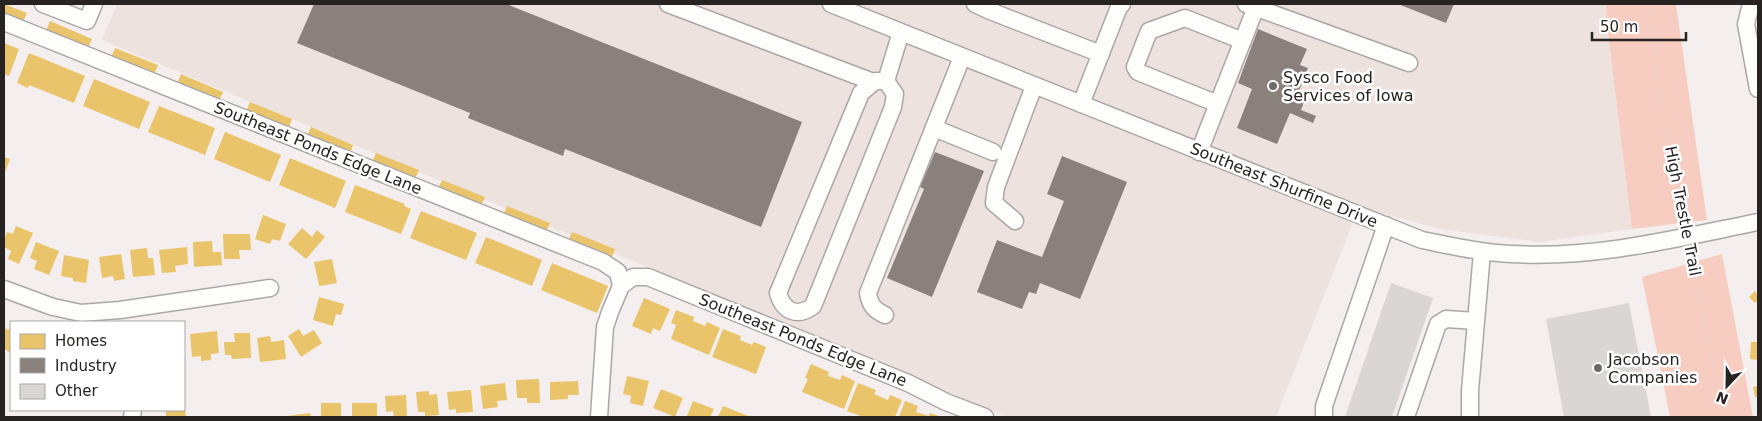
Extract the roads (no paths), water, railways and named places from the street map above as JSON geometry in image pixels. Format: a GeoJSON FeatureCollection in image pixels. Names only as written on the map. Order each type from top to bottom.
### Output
{"type":"FeatureCollection","features":[{"type":"Feature","properties":{"kind":"street"},"geometry":{"type":"LineString","coordinates":[[43,4],[87,21],[94,4]]}},
{"type":"Feature","properties":{"kind":"street"},"geometry":{"type":"LineString","coordinates":[[668,4],[880,81],[894,94],[893,107],[813,306],[806,311],[798,312],[787,309],[780,303],[778,293],[861,93],[880,81],[901,32]]}},
{"type":"Feature","properties":{"kind":"street","name":"Southeast Shurfine Drive"},"geometry":{"type":"LineString","coordinates":[[831,4],[1422,240],[1482,252],[1514,254],[1608,250],[1758,222]]}},
{"type":"Feature","properties":{"kind":"street"},"geometry":{"type":"LineString","coordinates":[[975,4],[1101,54]]}},
{"type":"Feature","properties":{"kind":"street"},"geometry":{"type":"LineString","coordinates":[[1751,4],[1746,24],[1758,89]]}},
{"type":"Feature","properties":{"kind":"street"},"geometry":{"type":"LineString","coordinates":[[1081,104],[1120,5]]}},
{"type":"Feature","properties":{"kind":"street"},"geometry":{"type":"LineString","coordinates":[[1199,152],[1243,41],[1251,6],[1409,63]]}},
{"type":"Feature","properties":{"kind":"street"},"geometry":{"type":"LineString","coordinates":[[1218,104],[1138,72],[1135,67],[1149,32],[1185,18],[1243,41]]}},
{"type":"Feature","properties":{"kind":"street","name":"Southeast Ponds Edge Lane"},"geometry":{"type":"LineString","coordinates":[[4,22],[603,262],[618,272],[621,286],[633,277],[648,277],[908,383],[946,402],[985,417]]}},
{"type":"Feature","properties":{"kind":"street"},"geometry":{"type":"LineString","coordinates":[[885,315],[876,311],[869,301],[868,293],[962,57]]}},
{"type":"Feature","properties":{"kind":"street"},"geometry":{"type":"LineString","coordinates":[[1015,221],[994,204],[996,187],[1034,86]]}},
{"type":"Feature","properties":{"kind":"street"},"geometry":{"type":"LineString","coordinates":[[934,128],[992,152]]}},
{"type":"Feature","properties":{"kind":"street"},"geometry":{"type":"LineString","coordinates":[[1324,417],[1324,406],[1386,225]]}},
{"type":"Feature","properties":{"kind":"street"},"geometry":{"type":"LineString","coordinates":[[1470,417],[1470,391],[1482,252]]}},
{"type":"Feature","properties":{"kind":"street"},"geometry":{"type":"LineString","coordinates":[[599,417],[605,327],[621,286]]}},
{"type":"Feature","properties":{"kind":"street"},"geometry":{"type":"LineString","coordinates":[[4,289],[36,302],[68,311],[120,316],[270,288]]}},
{"type":"Feature","properties":{"kind":"street"},"geometry":{"type":"LineString","coordinates":[[1406,417],[1438,324],[1446,319],[1476,322]]}},
{"type":"Feature","properties":{"kind":"place","name":"Sysco Food Services of Iowa"},"geometry":{"type":"Point","coordinates":[1273,86]}},
{"type":"Feature","properties":{"kind":"place","name":"Jacobson Companies"},"geometry":{"type":"Point","coordinates":[1598,368]}}]}
